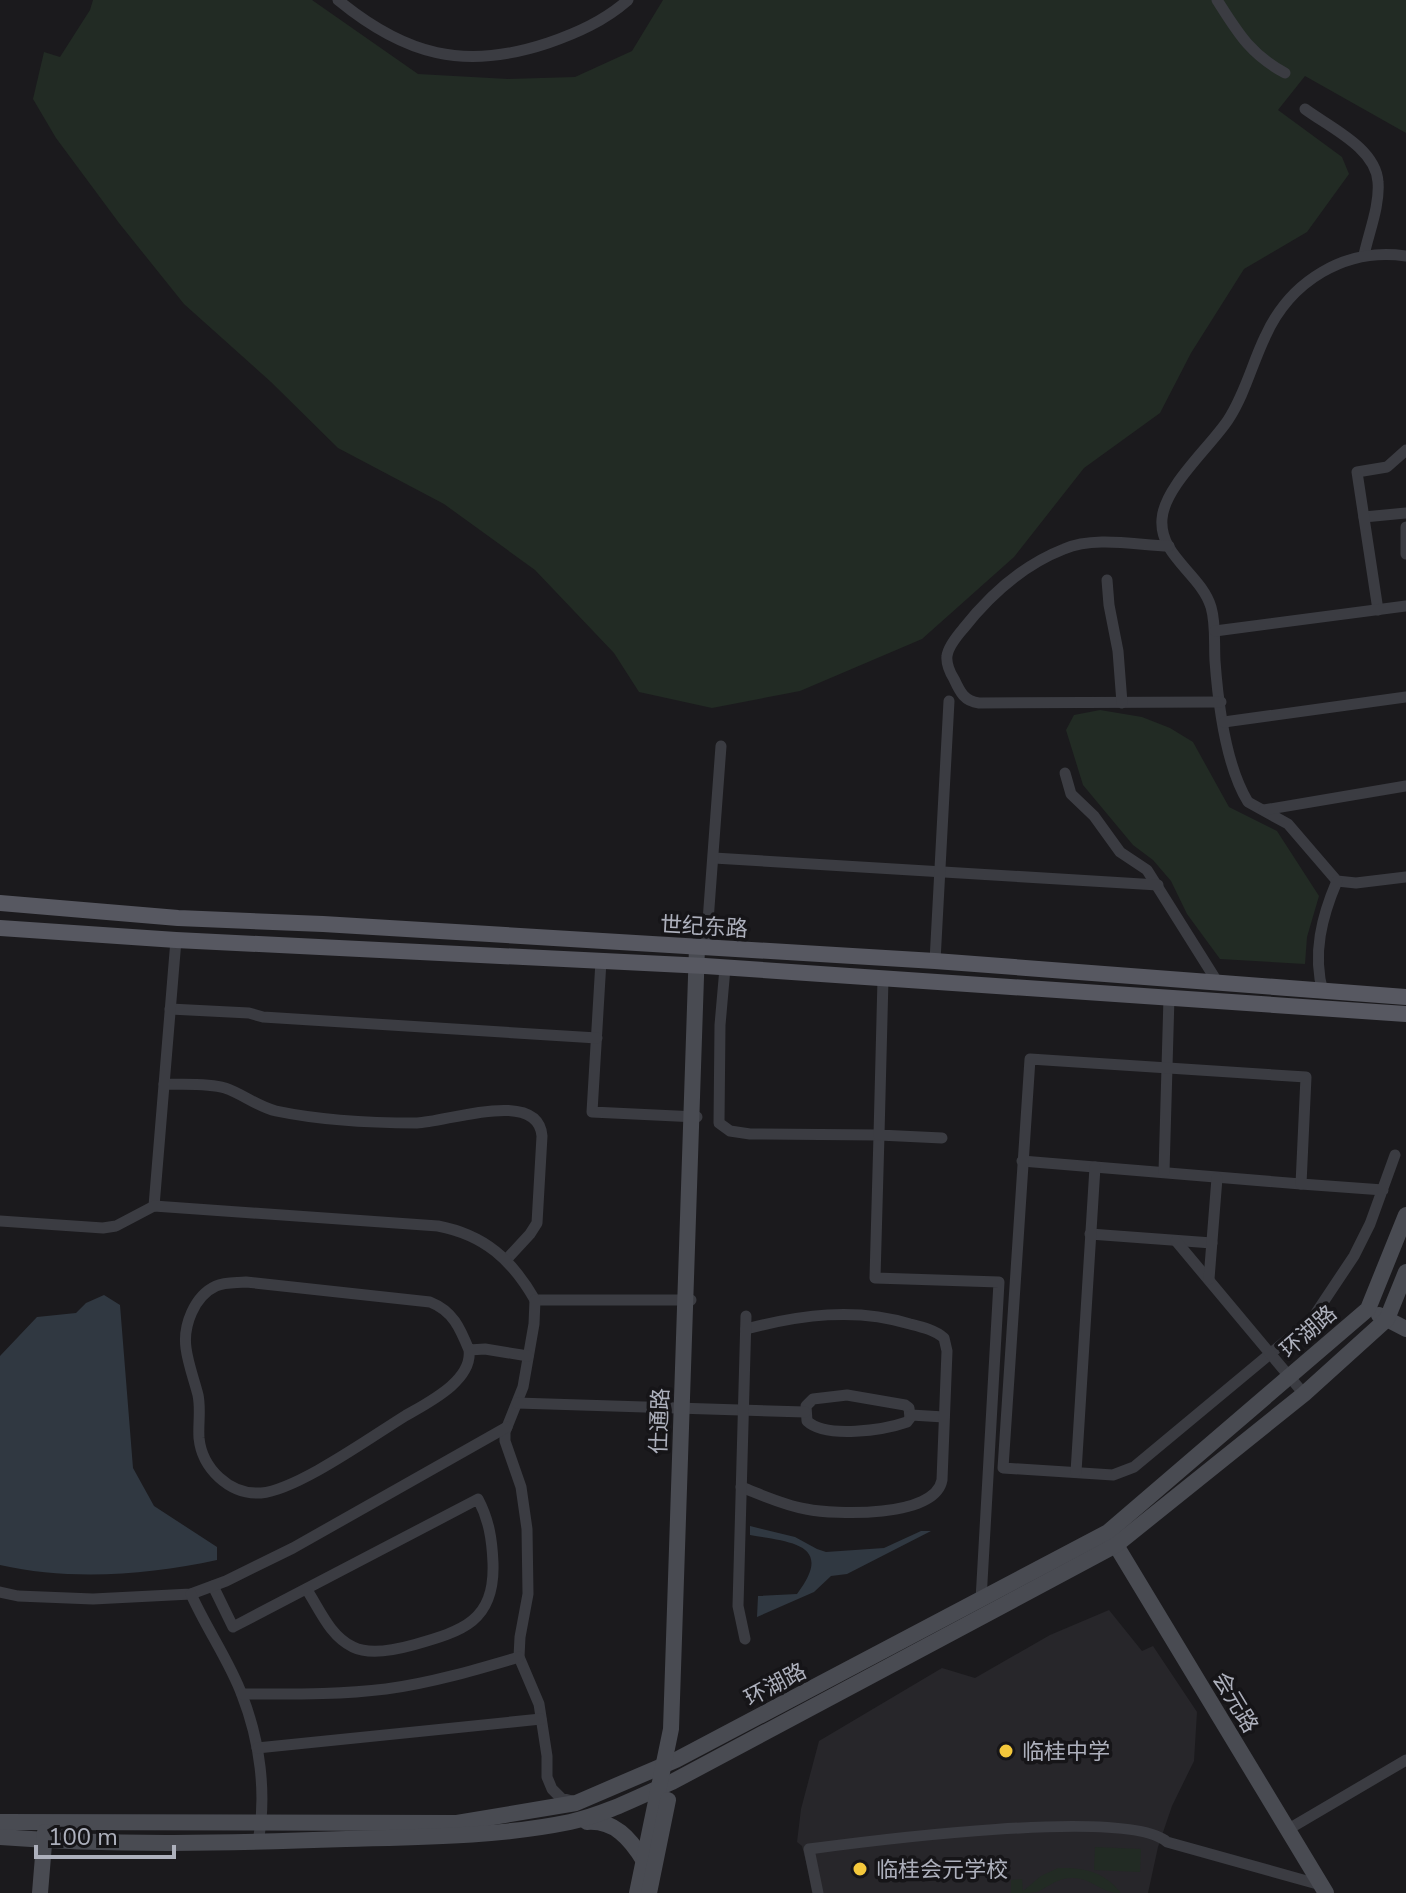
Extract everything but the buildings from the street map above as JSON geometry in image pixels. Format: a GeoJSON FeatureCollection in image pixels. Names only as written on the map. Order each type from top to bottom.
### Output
{"type":"FeatureCollection","features":[{"type":"Feature","properties":{"kind":"main road","name":"世纪东路"},"geometry":{"type":"LineString","coordinates":[[0,903],[178,918],[935,961],[1406,997]]}},
{"type":"Feature","properties":{"kind":"main road"},"geometry":{"type":"LineString","coordinates":[[176,940],[178,918]]}},
{"type":"Feature","properties":{"kind":"main road","name":"世纪东路"},"geometry":{"type":"LineString","coordinates":[[0,928],[176,940],[701,966],[1406,1014]]}},
{"type":"Feature","properties":{"kind":"main road","name":"仕通路"},"geometry":{"type":"LineString","coordinates":[[649,1893],[670,1762],[680,1728],[688,1300],[702,948]]}},
{"type":"Feature","properties":{"kind":"main road","name":"环湖路"},"geometry":{"type":"LineString","coordinates":[[0,1822],[457,1823],[576,1803],[670,1762],[981,1600],[1112,1539],[1368,1309],[1406,1215]]}},
{"type":"Feature","properties":{"kind":"main road","name":"环湖路"},"geometry":{"type":"LineString","coordinates":[[0,1837],[45,1841],[258,1842],[447,1836],[569,1822],[605,1813],[666,1785],[1112,1539],[1304,1394],[1387,1319],[1406,1272]]}},
{"type":"Feature","properties":{"kind":"main road"},"geometry":{"type":"LineString","coordinates":[[1368,1309],[1406,1329]]}},
{"type":"Feature","properties":{"kind":"main road","name":"会元路"},"geometry":{"type":"LineString","coordinates":[[1112,1539],[1324,1889]]}},
{"type":"Feature","properties":{"kind":"main road","name":"仕通路"},"geometry":{"type":"LineString","coordinates":[[637,1893],[666,1785]]}},
{"type":"Feature","properties":{"kind":"main road"},"geometry":{"type":"LineString","coordinates":[[569,1822],[602,1821],[617,1828],[644,1861]]}},
{"type":"Feature","properties":{"kind":"main road"},"geometry":{"type":"LineString","coordinates":[[40,1893],[44,1822]]}},
{"type":"Feature","properties":{"kind":"street"},"geometry":{"type":"LineString","coordinates":[[338,0],[368,24],[402,43],[449,55],[474,57],[517,53],[571,35],[595,25],[628,0]]}},
{"type":"Feature","properties":{"kind":"street"},"geometry":{"type":"LineString","coordinates":[[1217,0],[1248,47],[1259,58],[1285,73]]}},
{"type":"Feature","properties":{"kind":"street"},"geometry":{"type":"LineString","coordinates":[[1305,109],[1363,151],[1375,166],[1378,191],[1364,255]]}},
{"type":"Feature","properties":{"kind":"street"},"geometry":{"type":"LineString","coordinates":[[1406,256],[1387,253],[1364,255],[1340,263],[1307,282],[1265,334],[1240,398],[1228,419],[1173,490],[1165,505],[1162,532],[1169,546],[1204,590],[1212,609],[1224,722],[1243,794],[1248,802],[1288,824],[1337,881],[1356,883],[1406,877]]}},
{"type":"Feature","properties":{"kind":"street"},"geometry":{"type":"LineString","coordinates":[[1378,610],[1357,472],[1387,467],[1406,450]]}},
{"type":"Feature","properties":{"kind":"street"},"geometry":{"type":"LineString","coordinates":[[1364,517],[1406,513]]}},
{"type":"Feature","properties":{"kind":"street"},"geometry":{"type":"LineString","coordinates":[[1406,527],[1406,554]]}},
{"type":"Feature","properties":{"kind":"street"},"geometry":{"type":"LineString","coordinates":[[1169,546],[1094,543],[1063,549],[1007,582],[988,599],[959,634],[947,655],[954,680],[963,697],[973,703],[1221,702]]}},
{"type":"Feature","properties":{"kind":"street"},"geometry":{"type":"LineString","coordinates":[[1107,580],[1122,703]]}},
{"type":"Feature","properties":{"kind":"street"},"geometry":{"type":"LineString","coordinates":[[1215,631],[1406,606]]}},
{"type":"Feature","properties":{"kind":"street"},"geometry":{"type":"LineString","coordinates":[[1224,722],[1406,697]]}},
{"type":"Feature","properties":{"kind":"street"},"geometry":{"type":"LineString","coordinates":[[935,961],[949,701]]}},
{"type":"Feature","properties":{"kind":"street"},"geometry":{"type":"LineString","coordinates":[[702,948],[714,858],[721,746]]}},
{"type":"Feature","properties":{"kind":"street"},"geometry":{"type":"LineString","coordinates":[[1065,773],[1071,794],[1094,816],[1120,852],[1147,870],[1158,885],[1218,983]]}},
{"type":"Feature","properties":{"kind":"street"},"geometry":{"type":"LineString","coordinates":[[1263,810],[1406,786]]}},
{"type":"Feature","properties":{"kind":"street"},"geometry":{"type":"LineString","coordinates":[[714,858],[1158,885]]}},
{"type":"Feature","properties":{"kind":"street"},"geometry":{"type":"LineString","coordinates":[[1323,992],[1318,976],[1321,931],[1326,905],[1337,881]]}},
{"type":"Feature","properties":{"kind":"street"},"geometry":{"type":"LineString","coordinates":[[154,1206],[176,940]]}},
{"type":"Feature","properties":{"kind":"street"},"geometry":{"type":"LineString","coordinates":[[601,961],[592,1112],[694,1117]]}},
{"type":"Feature","properties":{"kind":"street"},"geometry":{"type":"LineString","coordinates":[[725,968],[720,1025],[719,1123],[730,1131],[750,1134],[942,1138]]}},
{"type":"Feature","properties":{"kind":"street"},"geometry":{"type":"LineString","coordinates":[[883,979],[875,1278],[999,1282],[981,1600]]}},
{"type":"Feature","properties":{"kind":"street"},"geometry":{"type":"LineString","coordinates":[[1164,1172],[1169,997]]}},
{"type":"Feature","properties":{"kind":"street"},"geometry":{"type":"LineString","coordinates":[[170,1009],[597,1038]]}},
{"type":"Feature","properties":{"kind":"street"},"geometry":{"type":"LineString","coordinates":[[1301,1184],[1306,1077],[1030,1059],[1003,1468],[1113,1475],[1134,1467],[1312,1319],[1334,1288],[1370,1224],[1395,1155]]}},
{"type":"Feature","properties":{"kind":"street"},"geometry":{"type":"LineString","coordinates":[[164,1084],[223,1087],[276,1111],[361,1120],[432,1122],[511,1109],[531,1115],[539,1123],[542,1136],[537,1223],[506,1260]]}},
{"type":"Feature","properties":{"kind":"street"},"geometry":{"type":"LineString","coordinates":[[1022,1161],[1383,1190]]}},
{"type":"Feature","properties":{"kind":"street"},"geometry":{"type":"LineString","coordinates":[[1076,1472],[1095,1167]]}},
{"type":"Feature","properties":{"kind":"street"},"geometry":{"type":"LineString","coordinates":[[1209,1279],[1217,1178]]}},
{"type":"Feature","properties":{"kind":"street"},"geometry":{"type":"LineString","coordinates":[[0,1221],[103,1228],[116,1226],[154,1206],[438,1226],[483,1241],[506,1260],[535,1300],[523,1387],[507,1427],[505,1441],[521,1487],[527,1529],[528,1594],[519,1657],[539,1704],[547,1777],[552,1789],[561,1798],[605,1813]]}},
{"type":"Feature","properties":{"kind":"street"},"geometry":{"type":"LineString","coordinates":[[1090,1234],[1212,1243]]}},
{"type":"Feature","properties":{"kind":"street"},"geometry":{"type":"LineString","coordinates":[[1176,1241],[1304,1394]]}},
{"type":"Feature","properties":{"kind":"street"},"geometry":{"type":"LineString","coordinates":[[246,1282],[430,1302],[449,1313],[469,1350],[462,1374],[431,1401],[293,1484],[258,1493],[240,1490],[226,1483],[206,1463],[199,1437],[198,1396],[185,1333],[197,1303],[216,1286],[246,1282]]}},
{"type":"Feature","properties":{"kind":"street"},"geometry":{"type":"LineString","coordinates":[[535,1300],[688,1300]]}},
{"type":"Feature","properties":{"kind":"street"},"geometry":{"type":"LineString","coordinates":[[741,1487],[787,1504],[820,1511],[857,1512],[915,1505],[929,1499],[940,1487],[946,1345],[942,1336],[929,1329],[891,1319],[849,1314],[746,1323],[743,1411],[741,1487],[738,1606],[745,1639]]}},
{"type":"Feature","properties":{"kind":"street"},"geometry":{"type":"LineString","coordinates":[[469,1350],[485,1349],[528,1356]]}},
{"type":"Feature","properties":{"kind":"street"},"geometry":{"type":"LineString","coordinates":[[847,1395],[905,1405],[911,1415],[905,1424],[846,1431],[816,1427],[807,1421],[805,1412],[807,1403],[817,1397],[847,1395]]}},
{"type":"Feature","properties":{"kind":"street"},"geometry":{"type":"LineString","coordinates":[[517,1403],[805,1412]]}},
{"type":"Feature","properties":{"kind":"street"},"geometry":{"type":"LineString","coordinates":[[911,1415],[944,1417]]}},
{"type":"Feature","properties":{"kind":"street"},"geometry":{"type":"LineString","coordinates":[[0,1592],[18,1596],[93,1599],[191,1594],[293,1548],[507,1427]]}},
{"type":"Feature","properties":{"kind":"street"},"geometry":{"type":"LineString","coordinates":[[213,1586],[233,1627],[478,1499],[486,1515],[493,1556],[489,1602],[482,1614],[447,1635],[406,1647],[371,1651],[355,1648],[339,1639],[307,1590]]}},
{"type":"Feature","properties":{"kind":"street"},"geometry":{"type":"LineString","coordinates":[[191,1594],[242,1694],[257,1748],[262,1797],[258,1842]]}},
{"type":"Feature","properties":{"kind":"street"},"geometry":{"type":"LineString","coordinates":[[242,1694],[385,1689],[458,1675],[519,1657]]}},
{"type":"Feature","properties":{"kind":"street"},"geometry":{"type":"LineString","coordinates":[[257,1748],[541,1719]]}},
{"type":"Feature","properties":{"kind":"street"},"geometry":{"type":"LineString","coordinates":[[1287,1830],[1406,1760]]}},
{"type":"Feature","properties":{"kind":"street"},"geometry":{"type":"LineString","coordinates":[[818,1893],[809,1849],[954,1832],[1050,1828],[1145,1831],[1167,1842],[1324,1889]]}},
{"type":"Feature","properties":{"kind":"shaded area"},"geometry":{"type":"Polygon","coordinates":[[[93,0],[312,0],[418,74],[508,79],[575,77],[632,51],[663,0],[1406,0],[1406,133],[1305,76],[1278,110],[1342,157],[1349,174],[1307,232],[1244,269],[1191,353],[1160,413],[1084,468],[1014,557],[922,639],[800,691],[712,708],[639,692],[614,653],[535,570],[444,504],[338,448],[271,382],[184,304],[56,138],[33,99],[44,52],[60,57],[90,10],[93,0]]]}},
{"type":"Feature","properties":{"kind":"shaded area"},"geometry":{"type":"Polygon","coordinates":[[[1100,710],[1142,717],[1170,728],[1193,742],[1229,807],[1277,831],[1319,896],[1307,937],[1305,964],[1220,959],[1187,914],[1171,881],[1153,860],[1133,845],[1083,785],[1066,730],[1074,715],[1100,710]]]}},
{"type":"Feature","properties":{"kind":"shaded area"},"geometry":{"type":"Polygon","coordinates":[[[104,1295],[120,1305],[133,1468],[154,1506],[217,1547],[217,1560],[109,1574],[54,1573],[0,1565],[0,1356],[37,1317],[76,1313],[86,1303],[104,1295]]]}},
{"type":"Feature","properties":{"kind":"shaded area"},"geometry":{"type":"Polygon","coordinates":[[[750,1526],[795,1537],[826,1552],[884,1548],[921,1531],[931,1531],[847,1574],[831,1576],[814,1592],[757,1617],[758,1596],[797,1594],[808,1577],[811,1565],[810,1555],[803,1548],[750,1535],[750,1526]]]}},
{"type":"Feature","properties":{"kind":"shaded area","name":"临桂中学"},"geometry":{"type":"Polygon","coordinates":[[[1109,1610],[1142,1651],[1153,1646],[1197,1712],[1194,1761],[1172,1806],[1158,1847],[1148,1893],[814,1893],[802,1846],[797,1842],[801,1809],[819,1741],[942,1668],[975,1678],[1050,1635],[1109,1610]]]}},
{"type":"Feature","properties":{"kind":"shaded area"},"geometry":{"type":"Polygon","coordinates":[[[1095,1847],[1141,1849],[1140,1872],[1094,1870],[1095,1847]]]}},
{"type":"Feature","properties":{"kind":"shaded area"},"geometry":{"type":"Polygon","coordinates":[[[1058,1868],[1093,1872],[1108,1880],[1121,1893],[1107,1891],[1087,1881],[1067,1878],[1037,1892],[1011,1893],[1011,1880],[1022,1879],[1023,1891],[1041,1876],[1058,1868]]]}},
{"type":"Feature","properties":{"kind":"place","name":"临桂中学"},"geometry":{"type":"Point","coordinates":[1006,1751]}},
{"type":"Feature","properties":{"kind":"place","name":"临桂会元学校"},"geometry":{"type":"Point","coordinates":[860,1869]}}]}
